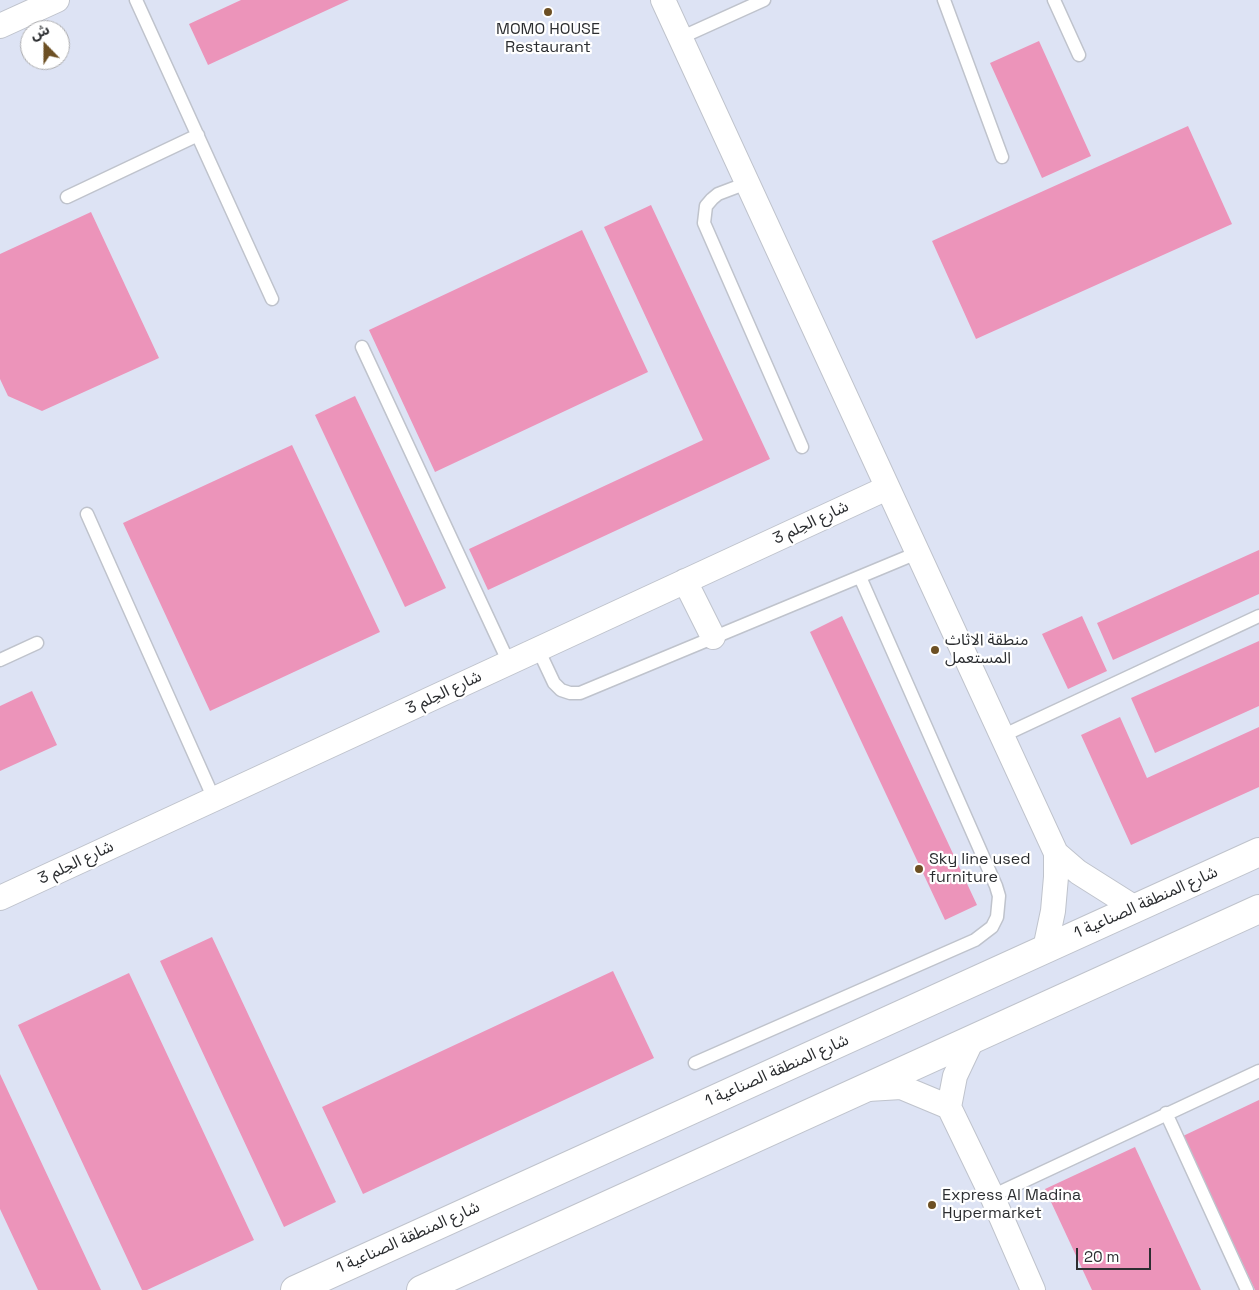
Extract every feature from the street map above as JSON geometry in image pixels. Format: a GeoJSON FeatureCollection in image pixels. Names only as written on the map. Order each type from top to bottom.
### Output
{"type":"FeatureCollection","features":[{"type":"Feature","properties":{"kind":"street"},"geometry":{"type":"LineString","coordinates":[[0,26],[57,0]]}},
{"type":"Feature","properties":{"kind":"street"},"geometry":{"type":"LineString","coordinates":[[663,0],[1056,853],[1078,872],[1135,908]]}},
{"type":"Feature","properties":{"kind":"street","name":"شارع الحِلم 3"},"geometry":{"type":"LineString","coordinates":[[0,898],[887,488]]}},
{"type":"Feature","properties":{"kind":"street"},"geometry":{"type":"LineString","coordinates":[[685,581],[713,637]]}},
{"type":"Feature","properties":{"kind":"street","name":"شارع المنطقة الصناعية 1"},"geometry":{"type":"LineString","coordinates":[[295,1290],[1259,852]]}},
{"type":"Feature","properties":{"kind":"street"},"geometry":{"type":"LineString","coordinates":[[1045,949],[1053,911],[1056,853]]}},
{"type":"Feature","properties":{"kind":"street"},"geometry":{"type":"LineString","coordinates":[[420,1290],[1259,909]]}},
{"type":"Feature","properties":{"kind":"street"},"geometry":{"type":"LineString","coordinates":[[972,1040],[954,1076],[949,1107],[992,1196],[1033,1290]]}},
{"type":"Feature","properties":{"kind":"street"},"geometry":{"type":"LineString","coordinates":[[862,1089],[901,1087],[949,1107]]}},
{"type":"Feature","properties":{"kind":"lane"},"geometry":{"type":"LineString","coordinates":[[136,0],[272,299]]}},
{"type":"Feature","properties":{"kind":"lane"},"geometry":{"type":"LineString","coordinates":[[680,38],[764,0]]}},
{"type":"Feature","properties":{"kind":"lane"},"geometry":{"type":"LineString","coordinates":[[944,0],[1002,157]]}},
{"type":"Feature","properties":{"kind":"lane"},"geometry":{"type":"LineString","coordinates":[[1054,0],[1079,55]]}},
{"type":"Feature","properties":{"kind":"lane"},"geometry":{"type":"LineString","coordinates":[[67,197],[198,135]]}},
{"type":"Feature","properties":{"kind":"lane"},"geometry":{"type":"LineString","coordinates":[[747,183],[718,194],[706,206],[704,222],[802,447]]}},
{"type":"Feature","properties":{"kind":"lane"},"geometry":{"type":"LineString","coordinates":[[362,347],[509,663]]}},
{"type":"Feature","properties":{"kind":"lane"},"geometry":{"type":"LineString","coordinates":[[87,514],[214,799]]}},
{"type":"Feature","properties":{"kind":"lane"},"geometry":{"type":"LineString","coordinates":[[538,649],[554,683],[561,690],[570,693],[580,693],[917,553]]}},
{"type":"Feature","properties":{"kind":"lane"},"geometry":{"type":"LineString","coordinates":[[696,1063],[975,940],[992,927],[997,917],[999,896],[996,886],[860,577]]}},
{"type":"Feature","properties":{"kind":"lane"},"geometry":{"type":"LineString","coordinates":[[1002,736],[1259,616]]}},
{"type":"Feature","properties":{"kind":"lane"},"geometry":{"type":"LineString","coordinates":[[0,660],[37,642]]}},
{"type":"Feature","properties":{"kind":"lane"},"geometry":{"type":"LineString","coordinates":[[992,1196],[1259,1071]]}},
{"type":"Feature","properties":{"kind":"lane"},"geometry":{"type":"LineString","coordinates":[[1166,1113],[1247,1290]]}},
{"type":"Feature","properties":{"kind":"shaded area"},"geometry":{"type":"Polygon","coordinates":[[[0,0],[1259,0],[1259,1290],[0,1290],[0,0]]]}},
{"type":"Feature","properties":{"kind":"building"},"geometry":{"type":"Polygon","coordinates":[[[241,0],[349,0],[208,65],[189,24],[241,0]]]}},
{"type":"Feature","properties":{"kind":"building"},"geometry":{"type":"Polygon","coordinates":[[[1039,41],[1091,156],[1042,178],[990,63],[1039,41]]]}},
{"type":"Feature","properties":{"kind":"building"},"geometry":{"type":"Polygon","coordinates":[[[1188,126],[1232,224],[976,339],[932,241],[1188,126]]]}},
{"type":"Feature","properties":{"kind":"building"},"geometry":{"type":"Polygon","coordinates":[[[651,205],[770,459],[488,590],[469,549],[703,440],[604,227],[651,205]]]}},
{"type":"Feature","properties":{"kind":"building"},"geometry":{"type":"Polygon","coordinates":[[[91,212],[159,358],[42,411],[8,396],[0,379],[0,254],[91,212]]]}},
{"type":"Feature","properties":{"kind":"building"},"geometry":{"type":"Polygon","coordinates":[[[582,230],[648,372],[435,472],[369,330],[582,230]]]}},
{"type":"Feature","properties":{"kind":"building"},"geometry":{"type":"Polygon","coordinates":[[[355,396],[446,588],[405,607],[315,415],[355,396]]]}},
{"type":"Feature","properties":{"kind":"building"},"geometry":{"type":"Polygon","coordinates":[[[292,445],[380,632],[210,711],[123,523],[292,445]]]}},
{"type":"Feature","properties":{"kind":"building"},"geometry":{"type":"Polygon","coordinates":[[[1259,550],[1259,594],[1113,660],[1097,623],[1259,550]]]}},
{"type":"Feature","properties":{"kind":"building"},"geometry":{"type":"Polygon","coordinates":[[[842,616],[977,905],[945,920],[810,632],[842,616]]]}},
{"type":"Feature","properties":{"kind":"building"},"geometry":{"type":"Polygon","coordinates":[[[1082,616],[1107,671],[1068,689],[1042,634],[1082,616]]]}},
{"type":"Feature","properties":{"kind":"building"},"geometry":{"type":"Polygon","coordinates":[[[1259,641],[1259,706],[1155,753],[1131,698],[1259,641]]]}},
{"type":"Feature","properties":{"kind":"building"},"geometry":{"type":"Polygon","coordinates":[[[32,691],[57,745],[0,771],[0,706],[32,691]]]}},
{"type":"Feature","properties":{"kind":"building"},"geometry":{"type":"Polygon","coordinates":[[[1120,717],[1147,778],[1259,727],[1259,787],[1131,845],[1081,735],[1120,717]]]}},
{"type":"Feature","properties":{"kind":"building"},"geometry":{"type":"Polygon","coordinates":[[[212,937],[336,1202],[284,1227],[160,961],[212,937]]]}},
{"type":"Feature","properties":{"kind":"building"},"geometry":{"type":"Polygon","coordinates":[[[613,971],[654,1058],[363,1194],[322,1107],[613,971]]]}},
{"type":"Feature","properties":{"kind":"building"},"geometry":{"type":"Polygon","coordinates":[[[129,973],[254,1240],[147,1290],[142,1290],[18,1025],[129,973]]]}},
{"type":"Feature","properties":{"kind":"building"},"geometry":{"type":"Polygon","coordinates":[[[0,1074],[101,1290],[38,1290],[0,1209],[0,1074]]]}},
{"type":"Feature","properties":{"kind":"building"},"geometry":{"type":"Polygon","coordinates":[[[1259,1100],[1259,1290],[1255,1290],[1183,1136],[1259,1100]]]}},
{"type":"Feature","properties":{"kind":"building"},"geometry":{"type":"Polygon","coordinates":[[[1135,1147],[1201,1290],[1092,1290],[1045,1189],[1135,1147]]]}},
{"type":"Feature","properties":{"kind":"place","name":"MOMO HOUSE Restaurant"},"geometry":{"type":"Point","coordinates":[548,12]}},
{"type":"Feature","properties":{"kind":"place","name":"منطقة الاثاث المستعمل"},"geometry":{"type":"Point","coordinates":[935,650]}},
{"type":"Feature","properties":{"kind":"place","name":"Sky line used furniture"},"geometry":{"type":"Point","coordinates":[919,869]}},
{"type":"Feature","properties":{"kind":"place","name":"Express Al Madina Hypermarket"},"geometry":{"type":"Point","coordinates":[932,1205]}}]}
